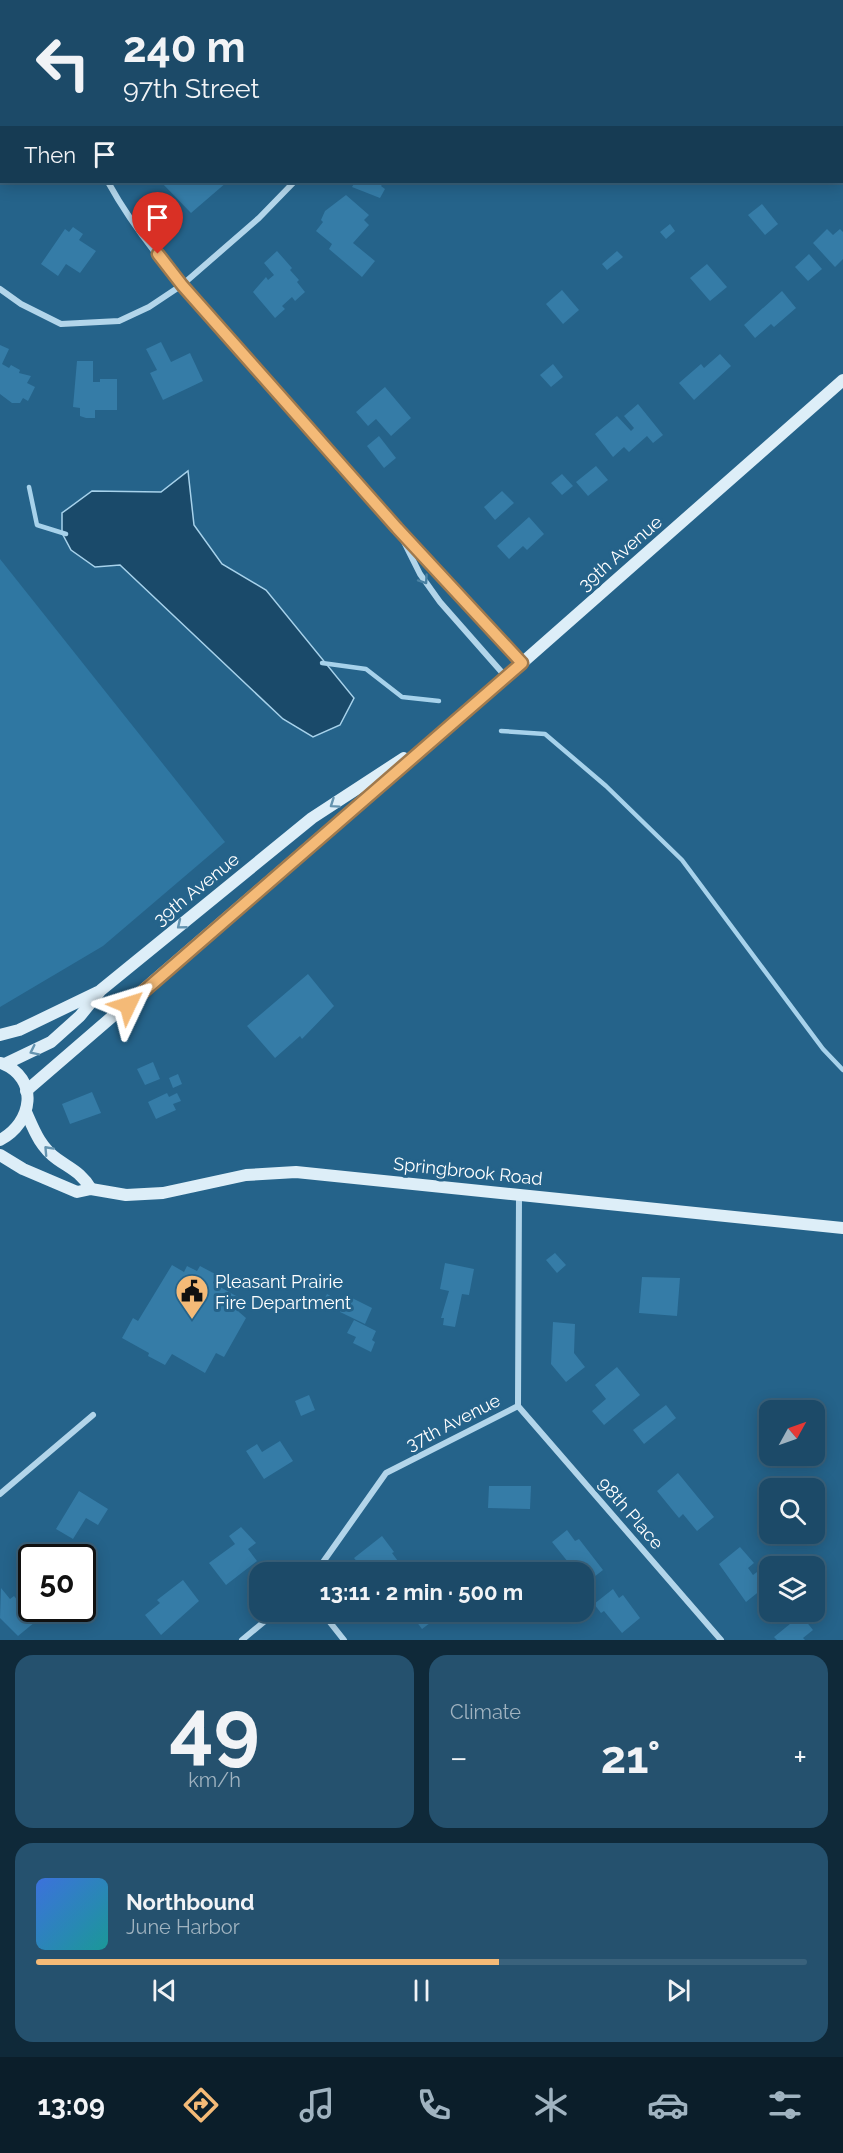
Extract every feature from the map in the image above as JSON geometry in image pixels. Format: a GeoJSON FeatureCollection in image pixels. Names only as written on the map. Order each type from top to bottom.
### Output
{"type":"FeatureCollection","features":[{"type":"Feature","properties":{"kind":"main road","name":"39th Avenue"},"geometry":{"type":"LineString","coordinates":[[27,1091],[506,677],[843,380]]}},
{"type":"Feature","properties":{"kind":"main road","name":"39th Avenue"},"geometry":{"type":"LineString","coordinates":[[3,1063],[51,1042],[80,1016],[101,990],[312,818],[393,763],[419,752]]}},
{"type":"Feature","properties":{"kind":"main road"},"geometry":{"type":"LineString","coordinates":[[0,1035],[19,1030],[101,990]]}},
{"type":"Feature","properties":{"kind":"main road"},"geometry":{"type":"LineString","coordinates":[[3,1063],[19,1075],[27,1091],[27,1112],[37,1138],[55,1158],[84,1176],[90,1189]]}},
{"type":"Feature","properties":{"kind":"main road"},"geometry":{"type":"LineString","coordinates":[[0,1140],[12,1134],[27,1112]]}},
{"type":"Feature","properties":{"kind":"main road","name":"Springbrook Road"},"geometry":{"type":"LineString","coordinates":[[1,1157],[78,1192],[90,1189],[126,1195],[163,1193],[246,1175],[296,1172],[843,1228]]}},
{"type":"Feature","properties":{"kind":"street"},"geometry":{"type":"LineString","coordinates":[[109,183],[122,207],[182,285],[397,528],[522,663]]}},
{"type":"Feature","properties":{"kind":"street"},"geometry":{"type":"LineString","coordinates":[[0,289],[21,304],[61,324],[119,321],[149,307],[182,285],[259,218],[293,183]]}},
{"type":"Feature","properties":{"kind":"street"},"geometry":{"type":"LineString","coordinates":[[397,528],[420,574],[440,602],[506,677]]}},
{"type":"Feature","properties":{"kind":"street","name":"37th Avenue"},"geometry":{"type":"LineString","coordinates":[[323,1562],[386,1473],[518,1406],[519,1196]]}},
{"type":"Feature","properties":{"kind":"street","name":"98th Place"},"geometry":{"type":"LineString","coordinates":[[518,1406],[722,1640]]}},
{"type":"Feature","properties":{"kind":"street"},"geometry":{"type":"LineString","coordinates":[[0,1494],[93,1415]]}},
{"type":"Feature","properties":{"kind":"street"},"geometry":{"type":"LineString","coordinates":[[242,1640],[264,1622]]}},
{"type":"Feature","properties":{"kind":"street"},"geometry":{"type":"LineString","coordinates":[[330,1622],[344,1640]]}},
{"type":"Feature","properties":{"kind":"shaded area"},"geometry":{"type":"Polygon","coordinates":[[[188,471],[194,525],[222,564],[266,590],[354,698],[340,725],[313,737],[283,719],[120,565],[95,567],[71,550],[62,533],[62,513],[92,491],[161,492],[188,471]]]}},
{"type":"Feature","properties":{"kind":"shaded area"},"geometry":{"type":"Polygon","coordinates":[[[0,559],[225,842],[103,946],[0,1007],[0,559]]]}},
{"type":"Feature","properties":{"kind":"building"},"geometry":{"type":"Polygon","coordinates":[[[162,183],[226,183],[191,213],[162,183]]]}},
{"type":"Feature","properties":{"kind":"building"},"geometry":{"type":"Polygon","coordinates":[[[354,183],[383,183],[381,186],[385,189],[380,198],[352,187],[354,183]]]}},
{"type":"Feature","properties":{"kind":"building"},"geometry":{"type":"Polygon","coordinates":[[[346,195],[369,215],[364,220],[369,225],[353,243],[375,261],[362,277],[329,249],[332,244],[316,231],[323,222],[321,220],[325,211],[346,195]]]}},
{"type":"Feature","properties":{"kind":"building"},"geometry":{"type":"Polygon","coordinates":[[[762,204],[778,224],[765,235],[748,215],[762,204]]]}},
{"type":"Feature","properties":{"kind":"building"},"geometry":{"type":"Polygon","coordinates":[[[670,224],[675,231],[666,239],[660,232],[670,224]]]}},
{"type":"Feature","properties":{"kind":"building"},"geometry":{"type":"Polygon","coordinates":[[[73,227],[83,234],[79,240],[96,251],[80,273],[66,264],[58,276],[41,264],[65,229],[69,232],[73,227]]]}},
{"type":"Feature","properties":{"kind":"building"},"geometry":{"type":"Polygon","coordinates":[[[827,229],[833,235],[840,229],[843,232],[843,259],[835,267],[813,243],[827,229]]]}},
{"type":"Feature","properties":{"kind":"building"},"geometry":{"type":"Polygon","coordinates":[[[277,251],[292,268],[290,270],[299,280],[297,282],[305,292],[295,301],[292,297],[282,306],[285,309],[275,318],[253,292],[266,277],[268,280],[274,275],[264,263],[277,251]]]}},
{"type":"Feature","properties":{"kind":"building"},"geometry":{"type":"Polygon","coordinates":[[[617,251],[623,257],[607,270],[602,264],[617,251]]]}},
{"type":"Feature","properties":{"kind":"building"},"geometry":{"type":"Polygon","coordinates":[[[809,254],[822,269],[808,281],[795,267],[809,254]]]}},
{"type":"Feature","properties":{"kind":"building"},"geometry":{"type":"Polygon","coordinates":[[[707,264],[727,287],[710,301],[690,278],[707,264]]]}},
{"type":"Feature","properties":{"kind":"building"},"geometry":{"type":"Polygon","coordinates":[[[562,290],[579,310],[563,324],[546,304],[562,290]]]}},
{"type":"Feature","properties":{"kind":"building"},"geometry":{"type":"Polygon","coordinates":[[[782,291],[796,308],[774,327],[771,324],[755,338],[744,325],[782,291]]]}},
{"type":"Feature","properties":{"kind":"building"},"geometry":{"type":"Polygon","coordinates":[[[161,342],[171,362],[190,353],[203,381],[163,400],[150,373],[157,370],[146,349],[161,342]]]}},
{"type":"Feature","properties":{"kind":"building"},"geometry":{"type":"Polygon","coordinates":[[[0,345],[9,349],[2,364],[9,368],[11,365],[20,370],[19,373],[31,376],[27,383],[35,387],[28,401],[23,398],[20,403],[12,403],[0,394],[0,345]]]}},
{"type":"Feature","properties":{"kind":"building"},"geometry":{"type":"Polygon","coordinates":[[[720,354],[731,366],[694,400],[679,383],[701,364],[704,368],[720,354]]]}},
{"type":"Feature","properties":{"kind":"building"},"geometry":{"type":"Polygon","coordinates":[[[77,361],[93,361],[93,382],[100,382],[100,379],[117,379],[117,410],[95,410],[95,418],[80,416],[80,408],[73,407],[77,361]]]}},
{"type":"Feature","properties":{"kind":"building"},"geometry":{"type":"Polygon","coordinates":[[[553,364],[563,377],[551,387],[540,375],[553,364]]]}},
{"type":"Feature","properties":{"kind":"building"},"geometry":{"type":"Polygon","coordinates":[[[385,387],[411,418],[391,436],[376,419],[368,426],[356,412],[385,387]]]}},
{"type":"Feature","properties":{"kind":"building"},"geometry":{"type":"Polygon","coordinates":[[[638,404],[663,435],[653,443],[647,436],[629,452],[624,447],[613,457],[595,434],[617,416],[631,431],[634,428],[624,416],[638,404]]]}},
{"type":"Feature","properties":{"kind":"building"},"geometry":{"type":"Polygon","coordinates":[[[379,436],[396,458],[384,468],[367,446],[379,436]]]}},
{"type":"Feature","properties":{"kind":"building"},"geometry":{"type":"Polygon","coordinates":[[[596,466],[608,480],[588,496],[576,482],[596,466]]]}},
{"type":"Feature","properties":{"kind":"building"},"geometry":{"type":"Polygon","coordinates":[[[562,474],[573,486],[562,495],[551,483],[562,474]]]}},
{"type":"Feature","properties":{"kind":"building"},"geometry":{"type":"Polygon","coordinates":[[[502,491],[514,503],[495,520],[484,507],[502,491]]]}},
{"type":"Feature","properties":{"kind":"building"},"geometry":{"type":"Polygon","coordinates":[[[529,517],[544,534],[527,550],[523,546],[509,559],[497,546],[529,517]]]}},
{"type":"Feature","properties":{"kind":"building"},"geometry":{"type":"Polygon","coordinates":[[[308,974],[334,1006],[302,1039],[300,1036],[275,1058],[247,1026],[308,974]]]}},
{"type":"Feature","properties":{"kind":"building"},"geometry":{"type":"Polygon","coordinates":[[[153,1062],[160,1079],[145,1085],[137,1069],[153,1062]]]}},
{"type":"Feature","properties":{"kind":"building"},"geometry":{"type":"Polygon","coordinates":[[[178,1074],[182,1084],[173,1088],[169,1078],[178,1074]]]}},
{"type":"Feature","properties":{"kind":"building"},"geometry":{"type":"Polygon","coordinates":[[[92,1092],[101,1113],[70,1124],[62,1104],[92,1092]]]}},
{"type":"Feature","properties":{"kind":"building"},"geometry":{"type":"Polygon","coordinates":[[[167,1093],[169,1097],[177,1093],[181,1101],[173,1104],[176,1110],[156,1119],[148,1102],[167,1093]]]}},
{"type":"Feature","properties":{"kind":"building"},"geometry":{"type":"Polygon","coordinates":[[[555,1253],[566,1265],[557,1273],[546,1260],[555,1253]]]}},
{"type":"Feature","properties":{"kind":"building"},"geometry":{"type":"Polygon","coordinates":[[[445,1263],[474,1269],[469,1295],[462,1294],[455,1327],[443,1325],[444,1318],[441,1318],[449,1291],[440,1289],[445,1263]]]}},
{"type":"Feature","properties":{"kind":"building","name":"Pleasant Prairie Fire Department"},"geometry":{"type":"Polygon","coordinates":[[[172,1265],[184,1272],[187,1266],[197,1271],[200,1266],[217,1275],[213,1283],[245,1301],[239,1312],[246,1318],[224,1357],[216,1353],[205,1373],[172,1354],[165,1365],[122,1338],[133,1318],[138,1321],[172,1265]]]}},
{"type":"Feature","properties":{"kind":"building"},"geometry":{"type":"Polygon","coordinates":[[[642,1277],[680,1278],[677,1316],[639,1313],[642,1277]]]}},
{"type":"Feature","properties":{"kind":"building"},"geometry":{"type":"Polygon","coordinates":[[[327,1294],[337,1300],[333,1307],[323,1302],[327,1294]]]}},
{"type":"Feature","properties":{"kind":"building"},"geometry":{"type":"Polygon","coordinates":[[[348,1296],[372,1308],[365,1324],[340,1312],[348,1296]]]}},
{"type":"Feature","properties":{"kind":"building"},"geometry":{"type":"Polygon","coordinates":[[[354,1320],[376,1331],[372,1340],[375,1342],[371,1352],[353,1343],[356,1337],[347,1333],[354,1320]]]}},
{"type":"Feature","properties":{"kind":"building"},"geometry":{"type":"Polygon","coordinates":[[[553,1322],[575,1324],[574,1353],[585,1367],[566,1382],[551,1364],[553,1322]]]}},
{"type":"Feature","properties":{"kind":"building"},"geometry":{"type":"Polygon","coordinates":[[[617,1367],[640,1395],[604,1425],[592,1411],[606,1399],[595,1385],[617,1367]]]}},
{"type":"Feature","properties":{"kind":"building"},"geometry":{"type":"Polygon","coordinates":[[[309,1395],[315,1410],[301,1416],[295,1401],[309,1395]]]}},
{"type":"Feature","properties":{"kind":"building"},"geometry":{"type":"Polygon","coordinates":[[[666,1405],[676,1418],[644,1444],[633,1430],[666,1405]]]}},
{"type":"Feature","properties":{"kind":"building"},"geometry":{"type":"Polygon","coordinates":[[[280,1441],[293,1461],[264,1479],[246,1451],[257,1444],[262,1452],[280,1441]]]}},
{"type":"Feature","properties":{"kind":"building"},"geometry":{"type":"Polygon","coordinates":[[[678,1473],[714,1517],[697,1531],[683,1514],[679,1518],[657,1491],[678,1473]]]}},
{"type":"Feature","properties":{"kind":"building"},"geometry":{"type":"Polygon","coordinates":[[[489,1486],[531,1486],[530,1509],[488,1508],[489,1486]]]}},
{"type":"Feature","properties":{"kind":"building"},"geometry":{"type":"Polygon","coordinates":[[[79,1491],[108,1509],[98,1525],[86,1518],[73,1539],[56,1529],[79,1491]]]}},
{"type":"Feature","properties":{"kind":"building"},"geometry":{"type":"Polygon","coordinates":[[[241,1527],[256,1543],[248,1549],[257,1561],[249,1562],[249,1567],[226,1585],[209,1563],[235,1544],[229,1536],[241,1527]]]}},
{"type":"Feature","properties":{"kind":"building"},"geometry":{"type":"Polygon","coordinates":[[[567,1530],[575,1541],[579,1539],[603,1570],[594,1577],[594,1562],[568,1562],[552,1542],[567,1530]]]}},
{"type":"Feature","properties":{"kind":"building"},"geometry":{"type":"Polygon","coordinates":[[[382,1536],[399,1562],[357,1562],[354,1558],[382,1536]]]}},
{"type":"Feature","properties":{"kind":"building"},"geometry":{"type":"Polygon","coordinates":[[[740,1547],[754,1563],[748,1568],[753,1575],[757,1572],[759,1575],[759,1591],[746,1602],[719,1564],[740,1547]]]}},
{"type":"Feature","properties":{"kind":"building"},"geometry":{"type":"Polygon","coordinates":[[[183,1580],[199,1601],[161,1635],[145,1615],[160,1603],[157,1600],[183,1580]]]}},
{"type":"Feature","properties":{"kind":"building"},"geometry":{"type":"Polygon","coordinates":[[[1,1588],[10,1599],[14,1596],[18,1601],[18,1622],[35,1622],[18,1636],[0,1618],[1,1588]]]}},
{"type":"Feature","properties":{"kind":"building"},"geometry":{"type":"Polygon","coordinates":[[[613,1589],[619,1598],[623,1595],[640,1618],[622,1633],[604,1611],[601,1613],[594,1604],[613,1589]]]}},
{"type":"Feature","properties":{"kind":"building"},"geometry":{"type":"Polygon","coordinates":[[[417,1622],[431,1622],[422,1629],[417,1622]]]}},
{"type":"Feature","properties":{"kind":"building"},"geometry":{"type":"Polygon","coordinates":[[[792,1622],[807,1622],[813,1630],[803,1638],[805,1640],[777,1640],[774,1637],[792,1622]]]}},
{"type":"Feature","properties":{"kind":"waterway"},"geometry":{"type":"LineString","coordinates":[[29,487],[37,525],[66,534]]}},
{"type":"Feature","properties":{"kind":"waterway"},"geometry":{"type":"LineString","coordinates":[[322,663],[366,669],[402,697],[439,701]]}},
{"type":"Feature","properties":{"kind":"waterway"},"geometry":{"type":"LineString","coordinates":[[501,731],[545,734],[606,786],[682,860],[823,1049],[843,1070]]}},
{"type":"Feature","properties":{"kind":"place","name":"Pleasant Prairie Fire Department"},"geometry":{"type":"Point","coordinates":[192,1320]}},
{"type":"Feature","properties":{"kind":"route"},"geometry":{"type":"LineString","coordinates":[[128,1005],[522,663],[397,528],[182,285],[158,254]]}}]}
